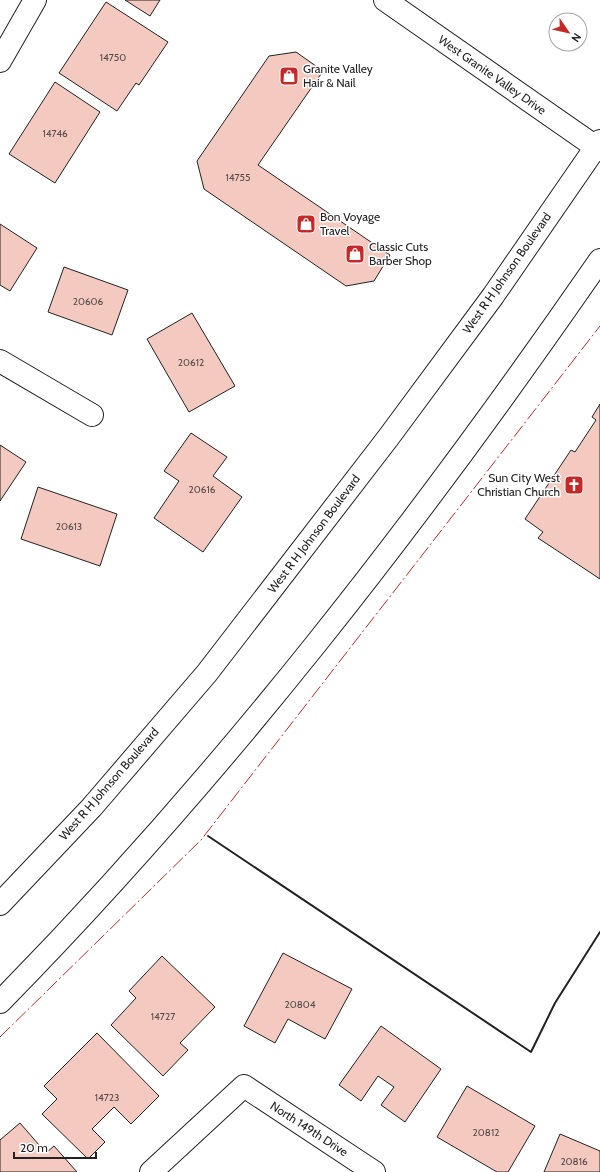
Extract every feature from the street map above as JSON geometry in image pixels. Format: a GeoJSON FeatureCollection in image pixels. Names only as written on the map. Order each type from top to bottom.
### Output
{"type":"FeatureCollection","features":[{"type":"Feature","properties":{"kind":"main road"},"geometry":{"type":"LineString","coordinates":[[0,61],[35,0]]}},
{"type":"Feature","properties":{"kind":"main road","name":"West Granite Valley Drive"},"geometry":{"type":"LineString","coordinates":[[385,0],[599,146]]}},
{"type":"Feature","properties":{"kind":"main road","name":"West R H Johnson Boulevard"},"geometry":{"type":"LineString","coordinates":[[0,904],[92,807],[207,674],[388,438],[599,146]]}},
{"type":"Feature","properties":{"kind":"main road"},"geometry":{"type":"LineString","coordinates":[[0,1002],[117,877],[204,779],[292,675],[368,578],[540,347],[600,260]]}},
{"type":"Feature","properties":{"kind":"main road"},"geometry":{"type":"LineString","coordinates":[[0,361],[92,415]]}},
{"type":"Feature","properties":{"kind":"main road","name":"North 149th Drive"},"geometry":{"type":"LineString","coordinates":[[151,1172],[244,1086],[374,1172]]}},
{"type":"Feature","properties":{"kind":"building"},"geometry":{"type":"Polygon","coordinates":[[[125,0],[160,0],[150,16],[125,0]]]}},
{"type":"Feature","properties":{"kind":"building"},"geometry":{"type":"Polygon","coordinates":[[[106,2],[168,42],[139,85],[136,83],[117,111],[59,73],[106,2]]]}},
{"type":"Feature","properties":{"kind":"building"},"geometry":{"type":"Polygon","coordinates":[[[296,52],[323,71],[258,165],[390,255],[374,281],[346,286],[204,189],[197,161],[269,56],[296,52]]]}},
{"type":"Feature","properties":{"kind":"building"},"geometry":{"type":"Polygon","coordinates":[[[55,82],[100,112],[55,183],[9,154],[55,82]]]}},
{"type":"Feature","properties":{"kind":"building"},"geometry":{"type":"Polygon","coordinates":[[[0,224],[37,248],[10,291],[0,285],[0,224]]]}},
{"type":"Feature","properties":{"kind":"building"},"geometry":{"type":"Polygon","coordinates":[[[64,267],[128,290],[112,335],[48,312],[64,267]]]}},
{"type":"Feature","properties":{"kind":"building"},"geometry":{"type":"Polygon","coordinates":[[[192,313],[235,386],[189,412],[147,339],[192,313]]]}},
{"type":"Feature","properties":{"kind":"building","name":"Sun City West Christian Church"},"geometry":{"type":"Polygon","coordinates":[[[600,404],[600,579],[538,538],[543,532],[525,519],[571,450],[575,452],[596,420],[592,417],[600,404]]]}},
{"type":"Feature","properties":{"kind":"building"},"geometry":{"type":"Polygon","coordinates":[[[191,433],[227,457],[213,476],[242,497],[203,552],[154,518],[179,481],[164,471],[191,433]]]}},
{"type":"Feature","properties":{"kind":"building"},"geometry":{"type":"Polygon","coordinates":[[[0,445],[26,462],[0,501],[0,445]]]}},
{"type":"Feature","properties":{"kind":"building"},"geometry":{"type":"Polygon","coordinates":[[[38,487],[117,514],[100,566],[21,539],[38,487]]]}},
{"type":"Feature","properties":{"kind":"building"},"geometry":{"type":"Polygon","coordinates":[[[283,953],[352,989],[325,1039],[288,1019],[275,1043],[244,1026],[283,953]]]}},
{"type":"Feature","properties":{"kind":"building"},"geometry":{"type":"Polygon","coordinates":[[[162,956],[215,1007],[180,1043],[188,1050],[163,1076],[111,1025],[136,998],[129,991],[162,956]]]}},
{"type":"Feature","properties":{"kind":"building"},"geometry":{"type":"Polygon","coordinates":[[[381,1026],[441,1069],[405,1122],[381,1105],[394,1087],[378,1076],[361,1101],[339,1085],[381,1026]]]}},
{"type":"Feature","properties":{"kind":"building"},"geometry":{"type":"Polygon","coordinates":[[[97,1033],[159,1096],[131,1124],[114,1107],[92,1129],[105,1142],[88,1159],[42,1114],[57,1099],[44,1086],[97,1033]]]}},
{"type":"Feature","properties":{"kind":"building"},"geometry":{"type":"Polygon","coordinates":[[[467,1086],[535,1126],[508,1172],[497,1172],[437,1137],[467,1086]]]}},
{"type":"Feature","properties":{"kind":"building"},"geometry":{"type":"Polygon","coordinates":[[[20,1123],[46,1153],[54,1146],[77,1172],[0,1172],[0,1140],[20,1123]]]}},
{"type":"Feature","properties":{"kind":"building"},"geometry":{"type":"Polygon","coordinates":[[[560,1134],[600,1151],[600,1172],[544,1172],[560,1134]]]}},
{"type":"Feature","properties":{"kind":"wall"},"geometry":{"type":"LineString","coordinates":[[208,836],[531,1052],[555,1003],[600,932]]}},
{"type":"Feature","properties":{"kind":"power"},"geometry":{"type":"LineString","coordinates":[[0,1037],[201,840],[600,326]]}},
{"type":"Feature","properties":{"kind":"place","name":"Granite Valley Hair & Nail"},"geometry":{"type":"Point","coordinates":[289,76]}},
{"type":"Feature","properties":{"kind":"place","name":"Bon Voyage Travel"},"geometry":{"type":"Point","coordinates":[306,224]}},
{"type":"Feature","properties":{"kind":"place","name":"Classic Cuts Barber Shop"},"geometry":{"type":"Point","coordinates":[355,254]}},
{"type":"Feature","properties":{"kind":"place","name":"Sun City West Christian Church"},"geometry":{"type":"Point","coordinates":[574,485]}}]}
